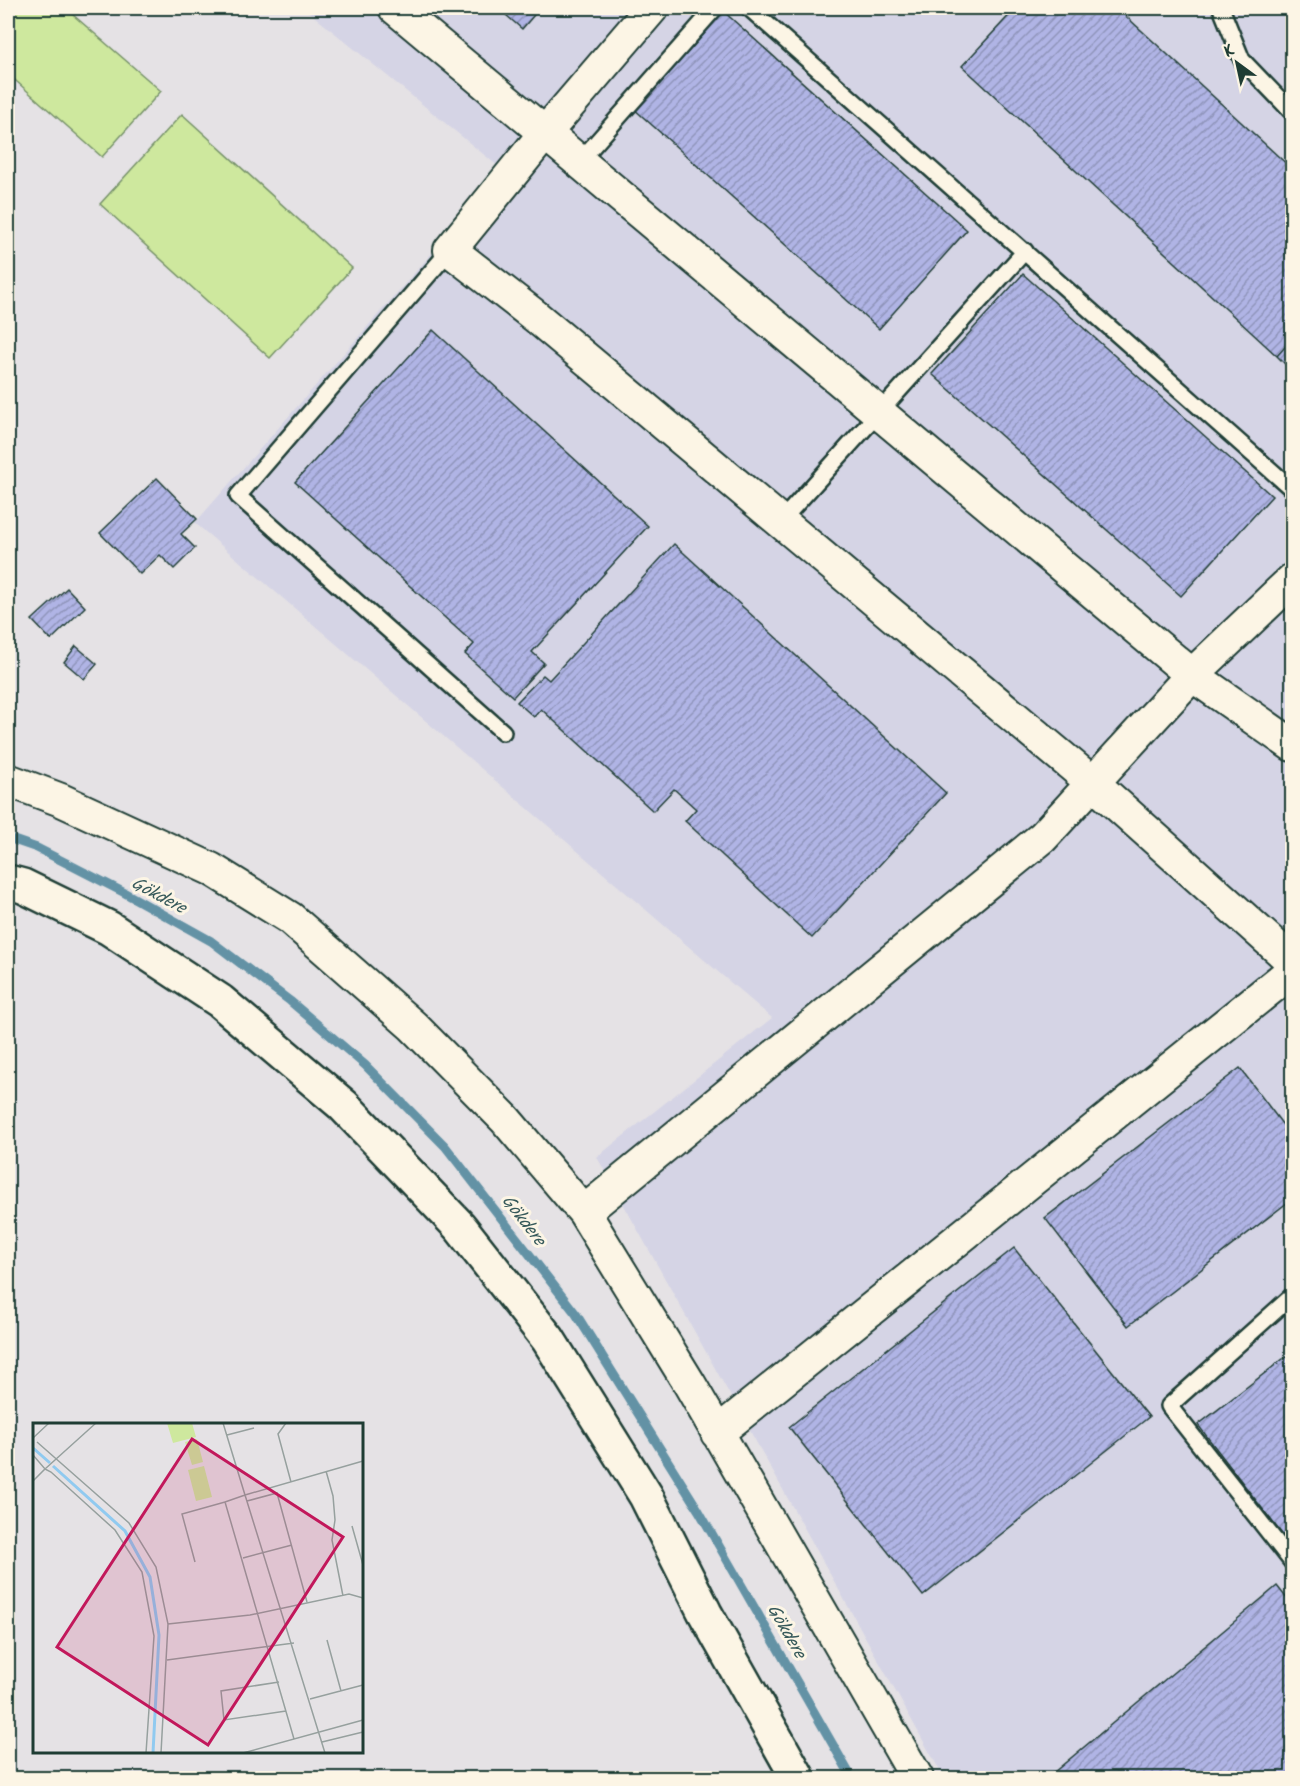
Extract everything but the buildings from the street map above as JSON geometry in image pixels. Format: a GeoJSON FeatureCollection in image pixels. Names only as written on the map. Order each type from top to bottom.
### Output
{"type":"FeatureCollection","features":[{"type":"Feature","properties":{"kind":"main road"},"geometry":{"type":"LineString","coordinates":[[8,882],[23,886],[109,928],[220,1001],[343,1105],[460,1227],[548,1339],[640,1486],[705,1613],[798,1779]]}},
{"type":"Feature","properties":{"kind":"street"},"geometry":{"type":"LineString","coordinates":[[395,8],[1192,675],[1293,745]]}},
{"type":"Feature","properties":{"kind":"street"},"geometry":{"type":"LineString","coordinates":[[652,8],[545,133],[450,250],[536,316],[1093,783],[1293,962]]}},
{"type":"Feature","properties":{"kind":"street"},"geometry":{"type":"LineString","coordinates":[[584,1212],[1043,837],[1192,675],[1293,580]]}},
{"type":"Feature","properties":{"kind":"street"},"geometry":{"type":"LineString","coordinates":[[8,780],[61,800],[211,869],[290,918],[421,1034],[505,1119],[584,1212],[689,1383],[916,1779]]}},
{"type":"Feature","properties":{"kind":"street"},"geometry":{"type":"LineString","coordinates":[[717,1433],[1293,971]]}},
{"type":"Feature","properties":{"kind":"lane"},"geometry":{"type":"LineString","coordinates":[[579,162],[715,8]]}},
{"type":"Feature","properties":{"kind":"lane"},"geometry":{"type":"LineString","coordinates":[[749,8],[1293,489]]}},
{"type":"Feature","properties":{"kind":"lane"},"geometry":{"type":"LineString","coordinates":[[1221,8],[1242,60],[1293,112]]}},
{"type":"Feature","properties":{"kind":"lane"},"geometry":{"type":"LineString","coordinates":[[450,250],[238,495],[503,732]]}},
{"type":"Feature","properties":{"kind":"lane"},"geometry":{"type":"LineString","coordinates":[[781,521],[1025,250]]}},
{"type":"Feature","properties":{"kind":"lane"},"geometry":{"type":"LineString","coordinates":[[1293,1296],[1169,1406],[1293,1562]]}},
{"type":"Feature","properties":{"kind":"shaded area"},"geometry":{"type":"Polygon","coordinates":[[[304,8],[1292,8],[1292,1778],[944,1778],[597,1157],[772,1018],[195,523],[504,171],[304,8]]]}},
{"type":"Feature","properties":{"kind":"green space"},"geometry":{"type":"Polygon","coordinates":[[[8,8],[65,8],[161,91],[102,157],[8,74],[8,8]]]}},
{"type":"Feature","properties":{"kind":"green space"},"geometry":{"type":"Polygon","coordinates":[[[182,114],[352,268],[270,358],[100,204],[182,114]]]}},
{"type":"Feature","properties":{"kind":"waterway","name":"Gökdere"},"geometry":{"type":"LineString","coordinates":[[8,838],[37,848],[211,941],[290,1001],[365,1065],[445,1146],[576,1314],[699,1511],[852,1778]]}}]}
